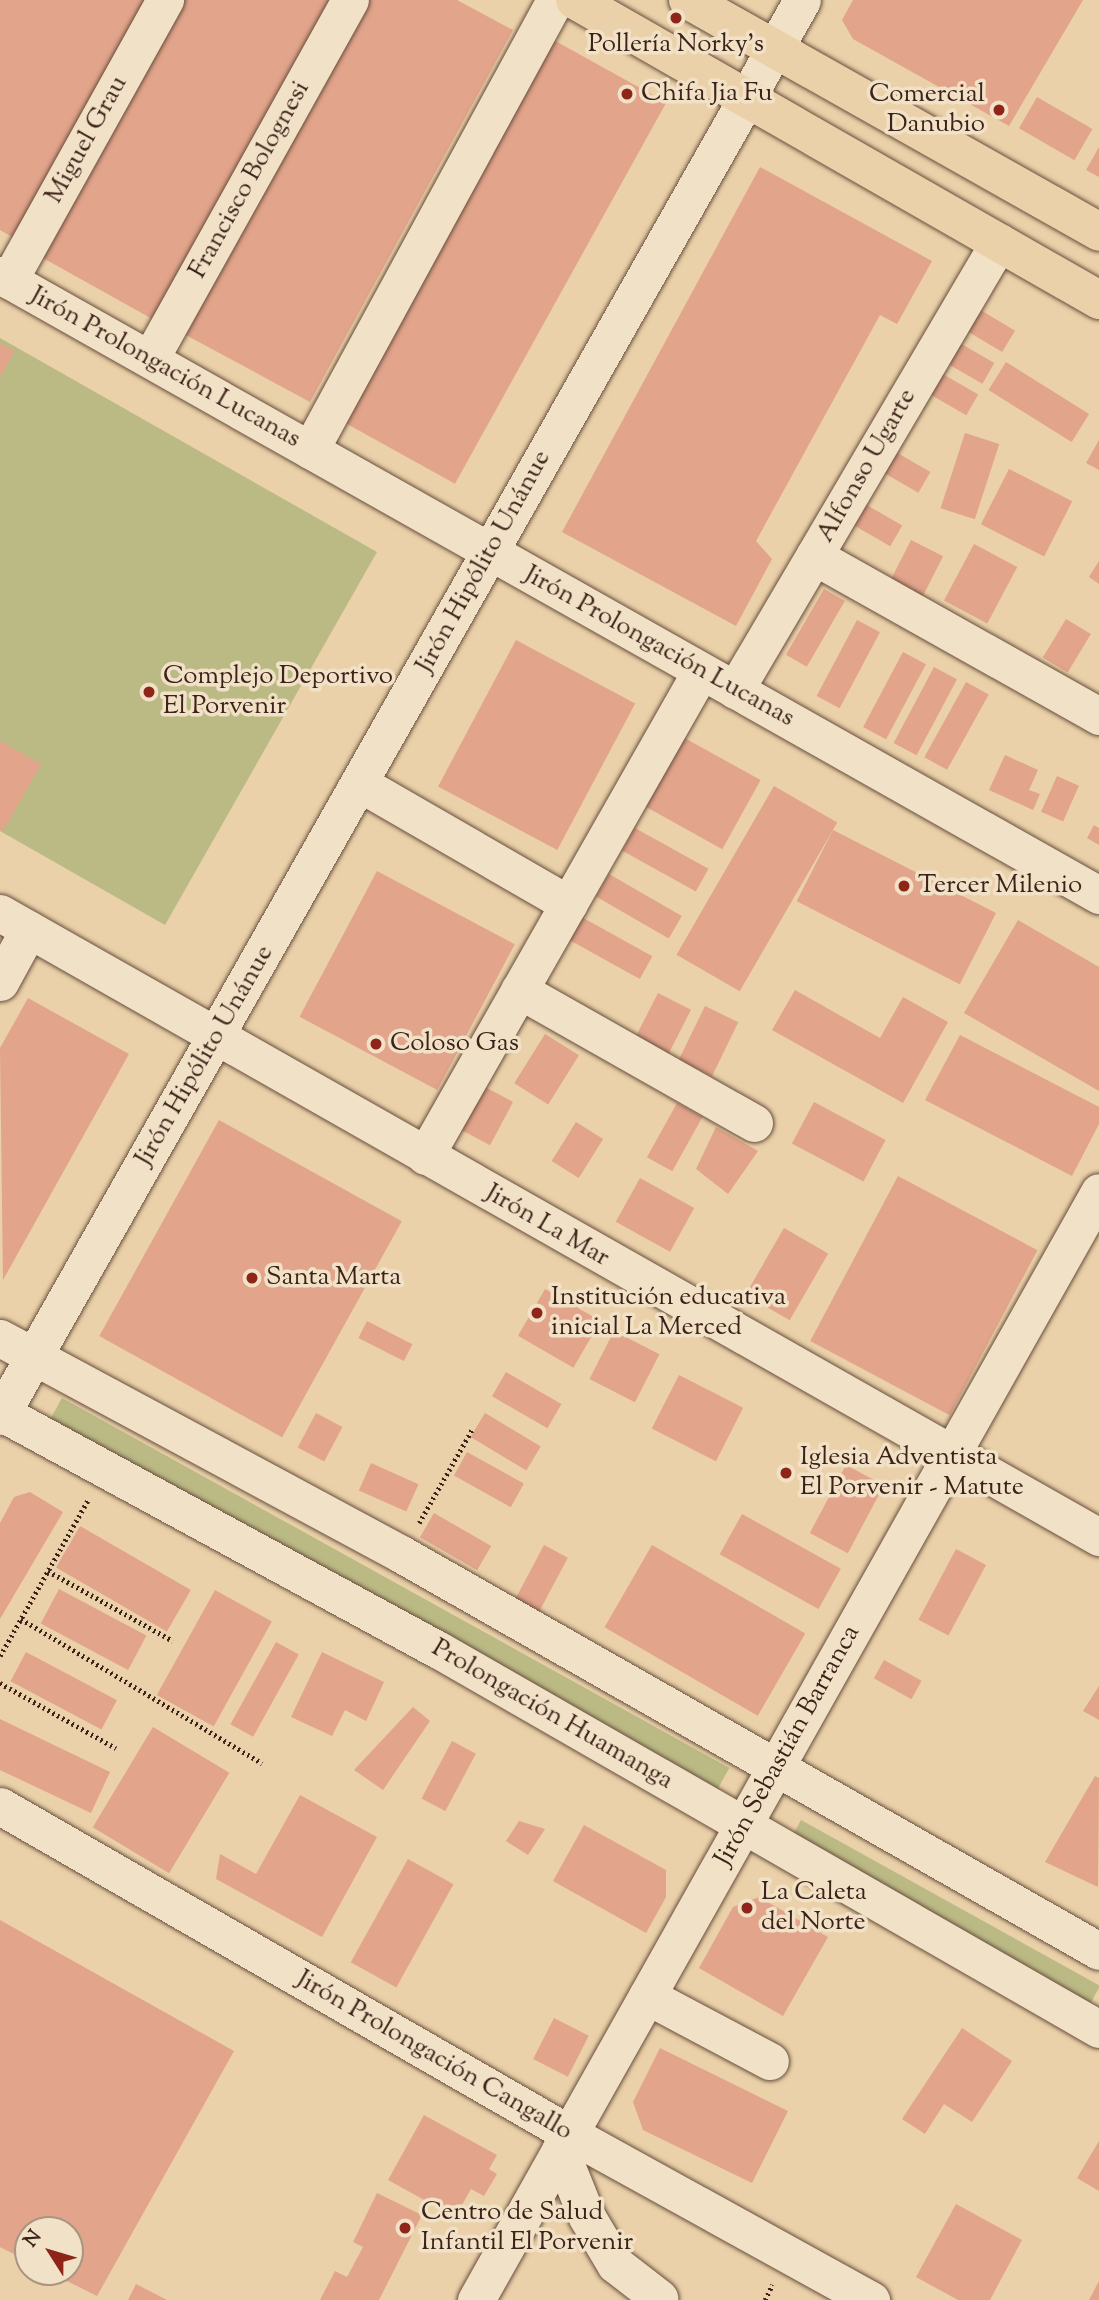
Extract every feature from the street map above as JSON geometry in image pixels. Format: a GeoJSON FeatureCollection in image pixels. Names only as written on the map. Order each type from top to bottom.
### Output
{"type":"FeatureCollection","features":[{"type":"Feature","properties":{"kind":"main road"},"geometry":{"type":"LineString","coordinates":[[575,0],[1099,300]]}},
{"type":"Feature","properties":{"kind":"main road"},"geometry":{"type":"LineString","coordinates":[[688,0],[1099,232]]}},
{"type":"Feature","properties":{"kind":"street","name":"Miguel Grau"},"geometry":{"type":"LineString","coordinates":[[4,278],[165,0]]}},
{"type":"Feature","properties":{"kind":"street","name":"Francisco Bolognesi"},"geometry":{"type":"LineString","coordinates":[[150,359],[350,0]]}},
{"type":"Feature","properties":{"kind":"street"},"geometry":{"type":"LineString","coordinates":[[310,450],[555,0]]}},
{"type":"Feature","properties":{"kind":"street","name":"Jirón Hipólito Unánue"},"geometry":{"type":"LineString","coordinates":[[1,1414],[802,0]]}},
{"type":"Feature","properties":{"kind":"street","name":"Alfonso Ugarte"},"geometry":{"type":"LineString","coordinates":[[736,690],[999,242]]}},
{"type":"Feature","properties":{"kind":"street","name":"Jirón Prolongación Lucanas"},"geometry":{"type":"LineString","coordinates":[[4,278],[1099,895]]}},
{"type":"Feature","properties":{"kind":"street"},"geometry":{"type":"LineString","coordinates":[[814,555],[1099,716]]}},
{"type":"Feature","properties":{"kind":"street"},"geometry":{"type":"LineString","coordinates":[[425,1156],[701,671]]}},
{"type":"Feature","properties":{"kind":"street"},"geometry":{"type":"LineString","coordinates":[[359,783],[569,904]]}},
{"type":"Feature","properties":{"kind":"street"},"geometry":{"type":"LineString","coordinates":[[0,982],[14,921]]}},
{"type":"Feature","properties":{"kind":"street","name":"Jirón La Mar"},"geometry":{"type":"LineString","coordinates":[[14,921],[951,1456],[1099,1537]]}},
{"type":"Feature","properties":{"kind":"street"},"geometry":{"type":"LineString","coordinates":[[519,990],[754,1123]]}},
{"type":"Feature","properties":{"kind":"street","name":"Jirón Sebastián Barranca"},"geometry":{"type":"LineString","coordinates":[[476,2300],[1099,1192]]}},
{"type":"Feature","properties":{"kind":"street"},"geometry":{"type":"LineString","coordinates":[[0,1338],[401,1554],[1099,1951]]}},
{"type":"Feature","properties":{"kind":"street","name":"Prolongación Huamanga"},"geometry":{"type":"LineString","coordinates":[[1,1414],[437,1649],[1099,2029]]}},
{"type":"Feature","properties":{"kind":"street","name":"Jirón Prolongación Cangallo"},"geometry":{"type":"LineString","coordinates":[[0,1806],[565,2142],[871,2300]]}},
{"type":"Feature","properties":{"kind":"street"},"geometry":{"type":"LineString","coordinates":[[647,1996],[770,2061]]}},
{"type":"Feature","properties":{"kind":"street"},"geometry":{"type":"LineString","coordinates":[[565,2142],[587,2217],[615,2264],[659,2298]]}},
{"type":"Feature","properties":{"kind":"path"},"geometry":{"type":"LineString","coordinates":[[401,1554],[473,1428]]}},
{"type":"Feature","properties":{"kind":"path"},"geometry":{"type":"LineString","coordinates":[[0,1656],[105,1470]]}},
{"type":"Feature","properties":{"kind":"path"},"geometry":{"type":"LineString","coordinates":[[48,1571],[173,1641]]}},
{"type":"Feature","properties":{"kind":"path"},"geometry":{"type":"LineString","coordinates":[[21,1619],[262,1763]]}},
{"type":"Feature","properties":{"kind":"path"},"geometry":{"type":"LineString","coordinates":[[0,1683],[116,1748]]}},
{"type":"Feature","properties":{"kind":"shaded area","name":"Complejo Deportivo El Porvenir"},"geometry":{"type":"Polygon","coordinates":[[[0,338],[377,552],[165,925],[0,831],[0,338]]]}},
{"type":"Feature","properties":{"kind":"shaded area"},"geometry":{"type":"Polygon","coordinates":[[[62,1398],[729,1768],[710,1802],[43,1432],[62,1398]]]}},
{"type":"Feature","properties":{"kind":"shaded area"},"geometry":{"type":"Polygon","coordinates":[[[801,1820],[1099,1985],[1085,2013],[786,1847],[801,1820]]]}},
{"type":"Feature","properties":{"kind":"building"},"geometry":{"type":"Polygon","coordinates":[[[0,0],[148,0],[16,239],[0,230],[0,0]]]}},
{"type":"Feature","properties":{"kind":"building"},"geometry":{"type":"Polygon","coordinates":[[[175,0],[335,0],[156,321],[34,253],[175,0]]]}},
{"type":"Feature","properties":{"kind":"building"},"geometry":{"type":"Polygon","coordinates":[[[367,0],[457,0],[513,30],[310,402],[184,334],[367,0]]]}},
{"type":"Feature","properties":{"kind":"building"},"geometry":{"type":"Polygon","coordinates":[[[853,0],[1083,0],[1009,126],[853,39],[842,20],[853,0]]]}},
{"type":"Feature","properties":{"kind":"building"},"geometry":{"type":"Polygon","coordinates":[[[550,38],[666,102],[455,484],[339,419],[550,38]]]}},
{"type":"Feature","properties":{"kind":"building"},"geometry":{"type":"Polygon","coordinates":[[[1037,97],[1092,129],[1074,160],[1019,128],[1037,97]]]}},
{"type":"Feature","properties":{"kind":"building"},"geometry":{"type":"Polygon","coordinates":[[[1099,147],[1099,177],[1086,170],[1099,147]]]}},
{"type":"Feature","properties":{"kind":"building"},"geometry":{"type":"Polygon","coordinates":[[[760,167],[932,261],[897,324],[880,315],[756,541],[772,559],[736,626],[562,532],[760,167]]]}},
{"type":"Feature","properties":{"kind":"building"},"geometry":{"type":"Polygon","coordinates":[[[979,309],[1015,331],[1002,352],[966,330],[979,309]]]}},
{"type":"Feature","properties":{"kind":"building"},"geometry":{"type":"Polygon","coordinates":[[[958,342],[994,363],[982,384],[946,363],[958,342]]]}},
{"type":"Feature","properties":{"kind":"building"},"geometry":{"type":"Polygon","coordinates":[[[0,343],[15,351],[0,377],[0,343]]]}},
{"type":"Feature","properties":{"kind":"building"},"geometry":{"type":"Polygon","coordinates":[[[1006,362],[1089,414],[1072,442],[989,390],[1006,362]]]}},
{"type":"Feature","properties":{"kind":"building"},"geometry":{"type":"Polygon","coordinates":[[[941,373],[978,394],[966,415],[929,394],[941,373]]]}},
{"type":"Feature","properties":{"kind":"building"},"geometry":{"type":"Polygon","coordinates":[[[965,433],[999,444],[975,519],[941,508],[965,433]]]}},
{"type":"Feature","properties":{"kind":"building"},"geometry":{"type":"Polygon","coordinates":[[[1099,440],[1099,470],[1086,463],[1099,440]]]}},
{"type":"Feature","properties":{"kind":"building"},"geometry":{"type":"Polygon","coordinates":[[[894,451],[930,472],[918,493],[882,472],[894,451]]]}},
{"type":"Feature","properties":{"kind":"building"},"geometry":{"type":"Polygon","coordinates":[[[1009,469],[1072,501],[1044,556],[981,524],[1009,469]]]}},
{"type":"Feature","properties":{"kind":"building"},"geometry":{"type":"Polygon","coordinates":[[[865,504],[902,526],[890,546],[853,525],[865,504]]]}},
{"type":"Feature","properties":{"kind":"building"},"geometry":{"type":"Polygon","coordinates":[[[911,540],[943,556],[922,598],[890,582],[911,540]]]}},
{"type":"Feature","properties":{"kind":"building"},"geometry":{"type":"Polygon","coordinates":[[[974,544],[1017,567],[987,624],[944,601],[974,544]]]}},
{"type":"Feature","properties":{"kind":"building"},"geometry":{"type":"Polygon","coordinates":[[[1099,561],[1099,584],[1089,577],[1099,561]]]}},
{"type":"Feature","properties":{"kind":"building"},"geometry":{"type":"Polygon","coordinates":[[[824,589],[845,601],[807,667],[786,655],[824,589]]]}},
{"type":"Feature","properties":{"kind":"building"},"geometry":{"type":"Polygon","coordinates":[[[1066,619],[1091,634],[1068,673],[1043,658],[1066,619]]]}},
{"type":"Feature","properties":{"kind":"building"},"geometry":{"type":"Polygon","coordinates":[[[857,620],[880,632],[840,708],[817,696],[857,620]]]}},
{"type":"Feature","properties":{"kind":"building"},"geometry":{"type":"Polygon","coordinates":[[[516,640],[635,703],[557,850],[438,787],[516,640]]]}},
{"type":"Feature","properties":{"kind":"building"},"geometry":{"type":"Polygon","coordinates":[[[903,652],[926,664],[886,739],[863,727],[903,652]]]}},
{"type":"Feature","properties":{"kind":"building"},"geometry":{"type":"Polygon","coordinates":[[[934,667],[957,679],[917,755],[894,743],[934,667]]]}},
{"type":"Feature","properties":{"kind":"building"},"geometry":{"type":"Polygon","coordinates":[[[966,682],[989,695],[947,770],[924,757],[966,682]]]}},
{"type":"Feature","properties":{"kind":"building"},"geometry":{"type":"Polygon","coordinates":[[[681,736],[761,780],[722,849],[643,805],[681,736]]]}},
{"type":"Feature","properties":{"kind":"building"},"geometry":{"type":"Polygon","coordinates":[[[0,741],[41,764],[3,831],[0,830],[0,741]]]}},
{"type":"Feature","properties":{"kind":"building"},"geometry":{"type":"Polygon","coordinates":[[[1005,755],[1038,770],[1029,790],[1040,794],[1033,810],[989,790],[1005,755]]]}},
{"type":"Feature","properties":{"kind":"building"},"geometry":{"type":"Polygon","coordinates":[[[1057,776],[1079,786],[1063,821],[1041,812],[1057,776]]]}},
{"type":"Feature","properties":{"kind":"building"},"geometry":{"type":"Polygon","coordinates":[[[774,786],[837,822],[740,991],[676,955],[774,786]]]}},
{"type":"Feature","properties":{"kind":"building"},"geometry":{"type":"Polygon","coordinates":[[[1094,825],[1099,828],[1099,845],[1087,838],[1094,825]]]}},
{"type":"Feature","properties":{"kind":"building"},"geometry":{"type":"Polygon","coordinates":[[[635,828],[708,869],[696,891],[622,851],[635,828]]]}},
{"type":"Feature","properties":{"kind":"building"},"geometry":{"type":"Polygon","coordinates":[[[833,830],[996,913],[960,984],[797,901],[833,830]]]}},
{"type":"Feature","properties":{"kind":"building"},"geometry":{"type":"Polygon","coordinates":[[[377,871],[515,944],[437,1090],[300,1017],[377,871]]]}},
{"type":"Feature","properties":{"kind":"building"},"geometry":{"type":"Polygon","coordinates":[[[609,874],[682,916],[669,939],[596,897],[609,874]]]}},
{"type":"Feature","properties":{"kind":"building"},"geometry":{"type":"Polygon","coordinates":[[[578,915],[652,956],[640,979],[565,938],[578,915]]]}},
{"type":"Feature","properties":{"kind":"building"},"geometry":{"type":"Polygon","coordinates":[[[1018,920],[1099,967],[1099,1091],[964,1013],[1018,920]]]}},
{"type":"Feature","properties":{"kind":"building"},"geometry":{"type":"Polygon","coordinates":[[[795,990],[880,1038],[903,997],[948,1022],[903,1103],[772,1030],[795,990]]]}},
{"type":"Feature","properties":{"kind":"building"},"geometry":{"type":"Polygon","coordinates":[[[658,993],[691,1010],[666,1060],[633,1043],[658,993]]]}},
{"type":"Feature","properties":{"kind":"building"},"geometry":{"type":"Polygon","coordinates":[[[28,998],[129,1054],[3,1280],[0,1048],[28,998]]]}},
{"type":"Feature","properties":{"kind":"building"},"geometry":{"type":"Polygon","coordinates":[[[705,1006],[738,1022],[712,1076],[679,1060],[705,1006]]]}},
{"type":"Feature","properties":{"kind":"building"},"geometry":{"type":"Polygon","coordinates":[[[545,1034],[579,1055],[548,1104],[514,1083],[545,1034]]]}},
{"type":"Feature","properties":{"kind":"building"},"geometry":{"type":"Polygon","coordinates":[[[960,1035],[1099,1107],[1099,1124],[1072,1176],[925,1100],[960,1035]]]}},
{"type":"Feature","properties":{"kind":"building"},"geometry":{"type":"Polygon","coordinates":[[[483,1086],[513,1102],[490,1145],[460,1129],[483,1086]]]}},
{"type":"Feature","properties":{"kind":"building"},"geometry":{"type":"Polygon","coordinates":[[[814,1102],[886,1140],[863,1182],[792,1143],[814,1102]]]}},
{"type":"Feature","properties":{"kind":"building"},"geometry":{"type":"Polygon","coordinates":[[[677,1103],[702,1117],[672,1171],[647,1157],[677,1103]]]}},
{"type":"Feature","properties":{"kind":"building","name":"Santa Marta"},"geometry":{"type":"Polygon","coordinates":[[[219,1120],[402,1221],[282,1437],[99,1336],[219,1120]]]}},
{"type":"Feature","properties":{"kind":"building"},"geometry":{"type":"Polygon","coordinates":[[[576,1122],[603,1139],[579,1178],[552,1161],[576,1122]]]}},
{"type":"Feature","properties":{"kind":"building"},"geometry":{"type":"Polygon","coordinates":[[[716,1127],[758,1151],[728,1194],[696,1169],[716,1127]]]}},
{"type":"Feature","properties":{"kind":"building"},"geometry":{"type":"Polygon","coordinates":[[[898,1176],[1038,1250],[950,1415],[810,1341],[898,1176]]]}},
{"type":"Feature","properties":{"kind":"building"},"geometry":{"type":"Polygon","coordinates":[[[640,1178],[694,1208],[670,1252],[616,1222],[640,1178]]]}},
{"type":"Feature","properties":{"kind":"building"},"geometry":{"type":"Polygon","coordinates":[[[784,1228],[828,1254],[790,1320],[746,1295],[784,1228]]]}},
{"type":"Feature","properties":{"kind":"building"},"geometry":{"type":"Polygon","coordinates":[[[545,1289],[600,1321],[573,1368],[518,1336],[545,1289]]]}},
{"type":"Feature","properties":{"kind":"building"},"geometry":{"type":"Polygon","coordinates":[[[367,1321],[412,1344],[404,1361],[358,1338],[367,1321]]]}},
{"type":"Feature","properties":{"kind":"building"},"geometry":{"type":"Polygon","coordinates":[[[614,1331],[659,1354],[635,1402],[589,1379],[614,1331]]]}},
{"type":"Feature","properties":{"kind":"building"},"geometry":{"type":"Polygon","coordinates":[[[506,1372],[561,1404],[547,1428],[492,1396],[506,1372]]]}},
{"type":"Feature","properties":{"kind":"building"},"geometry":{"type":"Polygon","coordinates":[[[679,1375],[743,1408],[716,1461],[652,1428],[679,1375]]]}},
{"type":"Feature","properties":{"kind":"building"},"geometry":{"type":"Polygon","coordinates":[[[316,1413],[342,1427],[324,1462],[298,1447],[316,1413]]]}},
{"type":"Feature","properties":{"kind":"building"},"geometry":{"type":"Polygon","coordinates":[[[485,1413],[541,1446],[526,1470],[471,1437],[485,1413]]]}},
{"type":"Feature","properties":{"kind":"building"},"geometry":{"type":"Polygon","coordinates":[[[467,1452],[524,1484],[511,1507],[454,1476],[467,1452]]]}},
{"type":"Feature","properties":{"kind":"building"},"geometry":{"type":"Polygon","coordinates":[[[371,1463],[419,1484],[406,1512],[359,1490],[371,1463]]]}},
{"type":"Feature","properties":{"kind":"building"},"geometry":{"type":"Polygon","coordinates":[[[846,1465],[884,1485],[848,1553],[810,1533],[846,1465]]]}},
{"type":"Feature","properties":{"kind":"building"},"geometry":{"type":"Polygon","coordinates":[[[30,1492],[63,1512],[0,1619],[0,1523],[14,1497],[30,1492]]]}},
{"type":"Feature","properties":{"kind":"building"},"geometry":{"type":"Polygon","coordinates":[[[434,1513],[491,1546],[477,1570],[420,1537],[434,1513]]]}},
{"type":"Feature","properties":{"kind":"building"},"geometry":{"type":"Polygon","coordinates":[[[742,1514],[841,1569],[819,1609],[720,1554],[742,1514]]]}},
{"type":"Feature","properties":{"kind":"building"},"geometry":{"type":"Polygon","coordinates":[[[80,1526],[191,1590],[167,1632],[56,1568],[80,1526]]]}},
{"type":"Feature","properties":{"kind":"building"},"geometry":{"type":"Polygon","coordinates":[[[544,1545],[568,1558],[537,1615],[513,1602],[544,1545]]]}},
{"type":"Feature","properties":{"kind":"building"},"geometry":{"type":"Polygon","coordinates":[[[652,1545],[805,1634],[758,1716],[604,1627],[652,1545]]]}},
{"type":"Feature","properties":{"kind":"building"},"geometry":{"type":"Polygon","coordinates":[[[956,1549],[986,1565],[948,1636],[918,1620],[956,1549]]]}},
{"type":"Feature","properties":{"kind":"building"},"geometry":{"type":"Polygon","coordinates":[[[59,1589],[146,1635],[128,1670],[41,1623],[59,1589]]]}},
{"type":"Feature","properties":{"kind":"building"},"geometry":{"type":"Polygon","coordinates":[[[215,1590],[272,1622],[214,1726],[157,1695],[215,1590]]]}},
{"type":"Feature","properties":{"kind":"building"},"geometry":{"type":"Polygon","coordinates":[[[276,1642],[299,1655],[253,1737],[230,1724],[276,1642]]]}},
{"type":"Feature","properties":{"kind":"building"},"geometry":{"type":"Polygon","coordinates":[[[26,1652],[117,1700],[101,1729],[11,1681],[26,1652]]]}},
{"type":"Feature","properties":{"kind":"building"},"geometry":{"type":"Polygon","coordinates":[[[322,1652],[384,1682],[366,1721],[345,1710],[332,1736],[291,1717],[322,1652]]]}},
{"type":"Feature","properties":{"kind":"building"},"geometry":{"type":"Polygon","coordinates":[[[884,1660],[922,1681],[911,1699],[874,1678],[884,1660]]]}},
{"type":"Feature","properties":{"kind":"building"},"geometry":{"type":"Polygon","coordinates":[[[1099,1686],[1099,1720],[1083,1711],[1099,1686]]]}},
{"type":"Feature","properties":{"kind":"building"},"geometry":{"type":"Polygon","coordinates":[[[413,1707],[430,1721],[383,1790],[354,1770],[413,1707]]]}},
{"type":"Feature","properties":{"kind":"building"},"geometry":{"type":"Polygon","coordinates":[[[0,1719],[110,1772],[91,1813],[0,1770],[0,1719]]]}},
{"type":"Feature","properties":{"kind":"building"},"geometry":{"type":"Polygon","coordinates":[[[153,1727],[229,1773],[169,1873],[93,1827],[153,1727]]]}},
{"type":"Feature","properties":{"kind":"building"},"geometry":{"type":"Polygon","coordinates":[[[452,1741],[476,1754],[445,1811],[421,1798],[452,1741]]]}},
{"type":"Feature","properties":{"kind":"building"},"geometry":{"type":"Polygon","coordinates":[[[1095,1776],[1099,1778],[1098,1887],[1045,1862],[1095,1776]]]}},
{"type":"Feature","properties":{"kind":"building"},"geometry":{"type":"Polygon","coordinates":[[[300,1795],[377,1837],[322,1937],[216,1879],[220,1854],[256,1874],[300,1795]]]}},
{"type":"Feature","properties":{"kind":"building"},"geometry":{"type":"Polygon","coordinates":[[[519,1821],[545,1829],[528,1855],[506,1841],[519,1821]]]}},
{"type":"Feature","properties":{"kind":"building"},"geometry":{"type":"Polygon","coordinates":[[[584,1825],[666,1870],[666,1897],[646,1933],[553,1881],[584,1825]]]}},
{"type":"Feature","properties":{"kind":"building"},"geometry":{"type":"Polygon","coordinates":[[[408,1859],[453,1884],[396,1987],[351,1962],[408,1859]]]}},
{"type":"Feature","properties":{"kind":"building"},"geometry":{"type":"Polygon","coordinates":[[[759,1897],[828,1937],[783,2016],[699,1968],[733,1907],[759,1897]]]}},
{"type":"Feature","properties":{"kind":"building"},"geometry":{"type":"Polygon","coordinates":[[[0,1920],[234,2051],[97,2296],[77,2286],[84,2286],[84,2216],[14,2216],[14,2254],[0,2247],[0,1920]]]}},
{"type":"Feature","properties":{"kind":"building"},"geometry":{"type":"Polygon","coordinates":[[[554,2018],[589,2036],[568,2077],[533,2059],[554,2018]]]}},
{"type":"Feature","properties":{"kind":"building"},"geometry":{"type":"Polygon","coordinates":[[[962,2028],[1012,2061],[972,2122],[944,2104],[925,2134],[902,2119],[962,2028]]]}},
{"type":"Feature","properties":{"kind":"building"},"geometry":{"type":"Polygon","coordinates":[[[660,2048],[788,2111],[752,2183],[643,2130],[633,2102],[660,2048]]]}},
{"type":"Feature","properties":{"kind":"building"},"geometry":{"type":"Polygon","coordinates":[[[424,2115],[497,2155],[489,2169],[497,2174],[484,2196],[471,2189],[455,2217],[388,2180],[424,2115]]]}},
{"type":"Feature","properties":{"kind":"building"},"geometry":{"type":"Polygon","coordinates":[[[1099,2141],[1099,2191],[1077,2178],[1099,2141]]]}},
{"type":"Feature","properties":{"kind":"building"},"geometry":{"type":"Polygon","coordinates":[[[377,2193],[422,2215],[379,2300],[320,2300],[335,2271],[347,2277],[363,2247],[353,2242],[377,2193]]]}},
{"type":"Feature","properties":{"kind":"building"},"geometry":{"type":"Polygon","coordinates":[[[956,2204],[1022,2240],[990,2300],[958,2300],[916,2277],[956,2204]]]}},
{"type":"Feature","properties":{"kind":"building"},"geometry":{"type":"Polygon","coordinates":[[[1099,2281],[1099,2300],[1089,2300],[1099,2281]]]}},
{"type":"Feature","properties":{"kind":"building"},"geometry":{"type":"Polygon","coordinates":[[[136,2284],[167,2300],[128,2300],[136,2284]]]}},
{"type":"Feature","properties":{"kind":"place","name":"Pollería Norky's"},"geometry":{"type":"Point","coordinates":[676,18]}},
{"type":"Feature","properties":{"kind":"place","name":"Chifa Jia Fu"},"geometry":{"type":"Point","coordinates":[627,94]}},
{"type":"Feature","properties":{"kind":"place","name":"Comercial Danubio"},"geometry":{"type":"Point","coordinates":[999,110]}},
{"type":"Feature","properties":{"kind":"place","name":"Complejo Deportivo El Porvenir"},"geometry":{"type":"Point","coordinates":[149,692]}},
{"type":"Feature","properties":{"kind":"place","name":"Tercer Milenio"},"geometry":{"type":"Point","coordinates":[904,886]}},
{"type":"Feature","properties":{"kind":"place","name":"Coloso Gas"},"geometry":{"type":"Point","coordinates":[376,1044]}},
{"type":"Feature","properties":{"kind":"place","name":"Santa Marta"},"geometry":{"type":"Point","coordinates":[252,1278]}},
{"type":"Feature","properties":{"kind":"place","name":"Institución educativa inicial La Merced"},"geometry":{"type":"Point","coordinates":[537,1313]}},
{"type":"Feature","properties":{"kind":"place","name":"Iglesia Adventista El Porvenir - Matute"},"geometry":{"type":"Point","coordinates":[786,1473]}},
{"type":"Feature","properties":{"kind":"place","name":"La Caleta del Norte"},"geometry":{"type":"Point","coordinates":[747,1908]}},
{"type":"Feature","properties":{"kind":"place","name":"Centro de Salud Infantil El Porvenir"},"geometry":{"type":"Point","coordinates":[405,2228]}}]}
